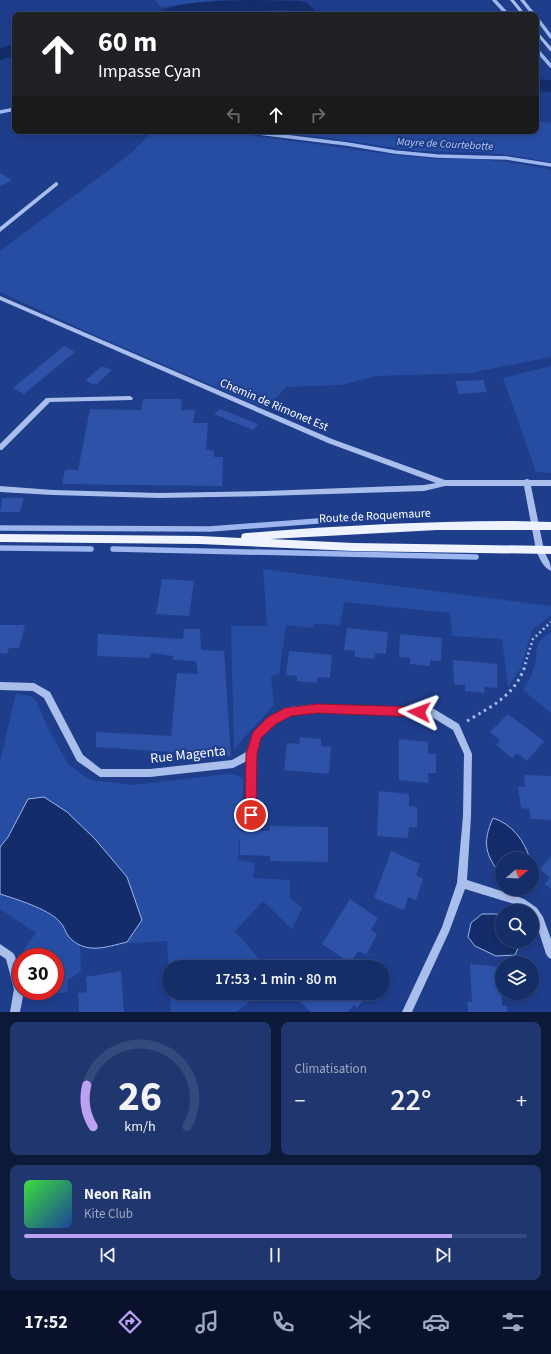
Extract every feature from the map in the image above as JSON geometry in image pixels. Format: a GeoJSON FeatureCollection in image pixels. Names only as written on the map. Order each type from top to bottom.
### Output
{"type":"FeatureCollection","features":[{"type":"Feature","properties":{"kind":"main road","name":"Route de Roquemaure"},"geometry":{"type":"LineString","coordinates":[[200,540],[371,528],[471,524],[551,526]]}},
{"type":"Feature","properties":{"kind":"main road","name":"Route de Roquemaure"},"geometry":{"type":"LineString","coordinates":[[0,538],[200,540],[353,547],[551,550]]}},
{"type":"Feature","properties":{"kind":"street"},"geometry":{"type":"LineString","coordinates":[[512,0],[522,12]]}},
{"type":"Feature","properties":{"kind":"street"},"geometry":{"type":"LineString","coordinates":[[539,35],[551,50]]}},
{"type":"Feature","properties":{"kind":"street"},"geometry":{"type":"LineString","coordinates":[[0,230],[56,184]]}},
{"type":"Feature","properties":{"kind":"street","name":"Chemin de Rimonet Est"},"geometry":{"type":"LineString","coordinates":[[0,298],[330,441],[445,483],[551,483]]}},
{"type":"Feature","properties":{"kind":"street"},"geometry":{"type":"LineString","coordinates":[[0,448],[48,400],[130,398]]}},
{"type":"Feature","properties":{"kind":"street"},"geometry":{"type":"LineString","coordinates":[[526,482],[540,550],[543,558],[551,568]]}},
{"type":"Feature","properties":{"kind":"street"},"geometry":{"type":"LineString","coordinates":[[0,489],[126,496],[233,495],[424,488],[445,483]]}},
{"type":"Feature","properties":{"kind":"street","name":"Rue Magenta"},"geometry":{"type":"LineString","coordinates":[[0,686],[34,687],[47,695],[80,758],[100,773],[150,773],[233,764],[251,754]]}},
{"type":"Feature","properties":{"kind":"street"},"geometry":{"type":"LineString","coordinates":[[251,815],[251,754],[257,735],[272,720],[289,711],[318,708],[431,712],[456,727],[468,754],[467,816],[462,883],[446,929],[407,1012]]}},
{"type":"Feature","properties":{"kind":"street"},"geometry":{"type":"LineString","coordinates":[[462,883],[526,904],[534,912],[540,922],[551,954]]}},
{"type":"Feature","properties":{"kind":"street"},"geometry":{"type":"LineString","coordinates":[[0,949],[10,956],[19,989],[15,1012]]}},
{"type":"Feature","properties":{"kind":"path"},"geometry":{"type":"LineString","coordinates":[[456,727],[499,702],[515,687],[522,675],[533,639],[551,622]]}},
{"type":"Feature","properties":{"kind":"shaded area"},"geometry":{"type":"Polygon","coordinates":[[[155,0],[219,0],[161,7],[155,0]]]}},
{"type":"Feature","properties":{"kind":"shaded area"},"geometry":{"type":"Polygon","coordinates":[[[539,121],[551,123],[551,162],[481,152],[417,151],[293,134],[539,134],[539,121]]]}},
{"type":"Feature","properties":{"kind":"shaded area"},"geometry":{"type":"Polygon","coordinates":[[[150,134],[242,134],[387,154],[438,159],[481,159],[521,164],[551,170],[551,357],[470,373],[376,376],[341,385],[286,387],[267,409],[92,334],[0,292],[0,251],[129,155],[150,134]]]}},
{"type":"Feature","properties":{"kind":"shaded area"},"geometry":{"type":"Polygon","coordinates":[[[551,366],[551,473],[536,472],[503,378],[551,366]]]}},
{"type":"Feature","properties":{"kind":"shaded area"},"geometry":{"type":"Polygon","coordinates":[[[263,569],[551,606],[551,615],[532,630],[521,668],[508,687],[502,639],[452,636],[450,613],[344,602],[340,625],[315,624],[313,628],[286,625],[279,674],[271,677],[274,705],[234,749],[231,626],[267,626],[263,569]]]}},
{"type":"Feature","properties":{"kind":"shaded area"},"geometry":{"type":"Polygon","coordinates":[[[551,632],[551,713],[523,690],[530,678],[535,664],[538,645],[544,636],[551,632]]]}},
{"type":"Feature","properties":{"kind":"shaded area"},"geometry":{"type":"Polygon","coordinates":[[[16,694],[31,696],[36,701],[48,728],[68,764],[90,780],[133,785],[227,774],[237,775],[243,780],[238,860],[255,863],[253,878],[290,880],[290,898],[302,908],[292,929],[263,901],[235,931],[260,960],[168,960],[167,941],[80,946],[81,971],[68,980],[67,992],[64,992],[64,948],[25,948],[36,933],[0,909],[0,761],[16,694]]]}},
{"type":"Feature","properties":{"kind":"shaded area"},"geometry":{"type":"Polygon","coordinates":[[[44,797],[67,812],[95,839],[127,877],[142,920],[127,942],[96,948],[82,946],[69,937],[61,923],[47,912],[0,894],[0,847],[8,837],[28,799],[44,797]]]}},
{"type":"Feature","properties":{"kind":"shaded area"},"geometry":{"type":"Polygon","coordinates":[[[493,818],[506,824],[521,839],[527,852],[495,852],[495,867],[487,848],[487,835],[493,818]]]}},
{"type":"Feature","properties":{"kind":"shaded area"},"geometry":{"type":"Polygon","coordinates":[[[482,914],[495,914],[495,948],[518,948],[515,955],[496,956],[475,946],[468,937],[471,923],[482,914]]]}},
{"type":"Feature","properties":{"kind":"shaded area"},"geometry":{"type":"Polygon","coordinates":[[[170,1000],[251,1000],[236,1012],[171,1012],[170,1000]]]}},
{"type":"Feature","properties":{"kind":"building"},"geometry":{"type":"Polygon","coordinates":[[[0,173],[12,180],[0,186],[0,173]]]}},
{"type":"Feature","properties":{"kind":"building"},"geometry":{"type":"Polygon","coordinates":[[[64,346],[75,352],[24,394],[13,388],[64,346]]]}},
{"type":"Feature","properties":{"kind":"building"},"geometry":{"type":"Polygon","coordinates":[[[102,366],[112,370],[96,385],[85,381],[102,366]]]}},
{"type":"Feature","properties":{"kind":"building"},"geometry":{"type":"Polygon","coordinates":[[[483,380],[487,392],[459,394],[455,381],[483,380]]]}},
{"type":"Feature","properties":{"kind":"building"},"geometry":{"type":"Polygon","coordinates":[[[143,399],[182,399],[181,410],[195,410],[193,423],[208,423],[206,449],[214,451],[214,457],[223,457],[222,486],[62,484],[65,470],[78,470],[90,409],[141,410],[143,399]]]}},
{"type":"Feature","properties":{"kind":"building"},"geometry":{"type":"Polygon","coordinates":[[[220,409],[258,424],[253,430],[214,414],[220,409]]]}},
{"type":"Feature","properties":{"kind":"building"},"geometry":{"type":"Polygon","coordinates":[[[2,498],[24,498],[20,512],[0,512],[2,498]]]}},
{"type":"Feature","properties":{"kind":"building"},"geometry":{"type":"Polygon","coordinates":[[[162,579],[194,581],[189,616],[156,614],[162,579]]]}},
{"type":"Feature","properties":{"kind":"building"},"geometry":{"type":"Polygon","coordinates":[[[0,625],[25,625],[19,648],[9,648],[7,654],[0,653],[0,625]]]}},
{"type":"Feature","properties":{"kind":"building"},"geometry":{"type":"Polygon","coordinates":[[[347,628],[388,632],[386,654],[375,653],[374,659],[355,657],[355,651],[344,650],[347,628]]]}},
{"type":"Feature","properties":{"kind":"building"},"geometry":{"type":"Polygon","coordinates":[[[184,629],[200,629],[201,650],[224,651],[231,756],[96,747],[96,732],[171,736],[177,673],[198,674],[196,661],[173,660],[173,656],[151,653],[150,658],[97,656],[98,634],[183,639],[184,629]]]}},
{"type":"Feature","properties":{"kind":"building"},"geometry":{"type":"Polygon","coordinates":[[[400,634],[442,638],[441,661],[430,660],[430,666],[410,664],[410,658],[399,657],[400,634]]]}},
{"type":"Feature","properties":{"kind":"building"},"geometry":{"type":"Polygon","coordinates":[[[289,651],[332,655],[330,678],[317,677],[317,683],[297,681],[297,676],[286,675],[289,651]]]}},
{"type":"Feature","properties":{"kind":"building"},"geometry":{"type":"Polygon","coordinates":[[[453,660],[497,664],[497,688],[484,687],[485,693],[465,691],[465,685],[454,684],[453,660]]]}},
{"type":"Feature","properties":{"kind":"building"},"geometry":{"type":"Polygon","coordinates":[[[508,714],[544,741],[527,761],[517,753],[512,758],[496,745],[500,740],[490,732],[508,714]]]}},
{"type":"Feature","properties":{"kind":"building"},"geometry":{"type":"Polygon","coordinates":[[[300,737],[321,739],[321,746],[331,747],[329,774],[284,770],[287,743],[299,744],[300,737]]]}},
{"type":"Feature","properties":{"kind":"building"},"geometry":{"type":"Polygon","coordinates":[[[399,739],[428,742],[428,754],[436,754],[436,773],[428,773],[429,783],[399,780],[399,739]]]}},
{"type":"Feature","properties":{"kind":"building"},"geometry":{"type":"Polygon","coordinates":[[[524,775],[551,776],[551,820],[531,819],[529,809],[521,808],[518,787],[525,787],[524,775]]]}},
{"type":"Feature","properties":{"kind":"building"},"geometry":{"type":"Polygon","coordinates":[[[379,791],[409,794],[409,806],[417,807],[417,827],[409,827],[408,838],[377,836],[379,791]]]}},
{"type":"Feature","properties":{"kind":"building"},"geometry":{"type":"Polygon","coordinates":[[[270,826],[328,827],[328,862],[270,861],[270,856],[240,855],[240,831],[270,831],[270,826]]]}},
{"type":"Feature","properties":{"kind":"building"},"geometry":{"type":"Polygon","coordinates":[[[391,851],[420,864],[416,875],[423,879],[416,900],[408,897],[404,910],[374,898],[391,851]]]}},
{"type":"Feature","properties":{"kind":"building"},"geometry":{"type":"Polygon","coordinates":[[[551,856],[551,889],[545,884],[550,878],[540,869],[551,856]]]}},
{"type":"Feature","properties":{"kind":"building"},"geometry":{"type":"Polygon","coordinates":[[[350,899],[378,918],[371,930],[377,934],[366,955],[358,951],[352,960],[346,960],[322,944],[350,899]]]}},
{"type":"Feature","properties":{"kind":"building"},"geometry":{"type":"Polygon","coordinates":[[[470,964],[495,966],[495,1000],[502,1000],[502,1006],[507,1006],[507,1012],[468,1012],[467,1002],[472,1002],[470,964]]]}},
{"type":"Feature","properties":{"kind":"building"},"geometry":{"type":"Polygon","coordinates":[[[121,971],[124,1012],[79,1012],[78,993],[87,992],[86,977],[121,971]]]}},
{"type":"Feature","properties":{"kind":"building"},"geometry":{"type":"Polygon","coordinates":[[[364,1000],[357,1008],[354,1005],[348,1012],[311,1012],[300,1001],[364,1000]]]}},
{"type":"Feature","properties":{"kind":"waterway"},"geometry":{"type":"LineString","coordinates":[[494,0],[505,12]]}},
{"type":"Feature","properties":{"kind":"waterway"},"geometry":{"type":"LineString","coordinates":[[522,0],[532,12]]}},
{"type":"Feature","properties":{"kind":"waterway"},"geometry":{"type":"LineString","coordinates":[[175,12],[180,10],[280,4],[300,7],[306,12]]}},
{"type":"Feature","properties":{"kind":"waterway"},"geometry":{"type":"LineString","coordinates":[[539,21],[551,37]]}},
{"type":"Feature","properties":{"kind":"waterway"},"geometry":{"type":"LineString","coordinates":[[0,54],[12,51]]}},
{"type":"Feature","properties":{"kind":"waterway"},"geometry":{"type":"LineString","coordinates":[[539,52],[551,66]]}},
{"type":"Feature","properties":{"kind":"waterway"},"geometry":{"type":"LineString","coordinates":[[539,85],[551,86]]}},
{"type":"Feature","properties":{"kind":"waterway","name":"Mayre de Courtebotte"},"geometry":{"type":"LineString","coordinates":[[0,112],[12,110]]}},
{"type":"Feature","properties":{"kind":"waterway","name":"Mayre de Courtebotte"},"geometry":{"type":"LineString","coordinates":[[266,134],[347,144],[395,152],[437,156],[507,158],[551,165]]}},
{"type":"Feature","properties":{"kind":"waterway"},"geometry":{"type":"LineString","coordinates":[[0,528],[210,529],[413,514]]}},
{"type":"Feature","properties":{"kind":"waterway"},"geometry":{"type":"LineString","coordinates":[[0,548],[91,549]]}},
{"type":"Feature","properties":{"kind":"waterway"},"geometry":{"type":"LineString","coordinates":[[113,549],[476,557]]}},
{"type":"Feature","properties":{"kind":"route"},"geometry":{"type":"LineString","coordinates":[[251,815],[251,754],[257,735],[272,720],[289,711],[318,708],[419,712]]}}]}
